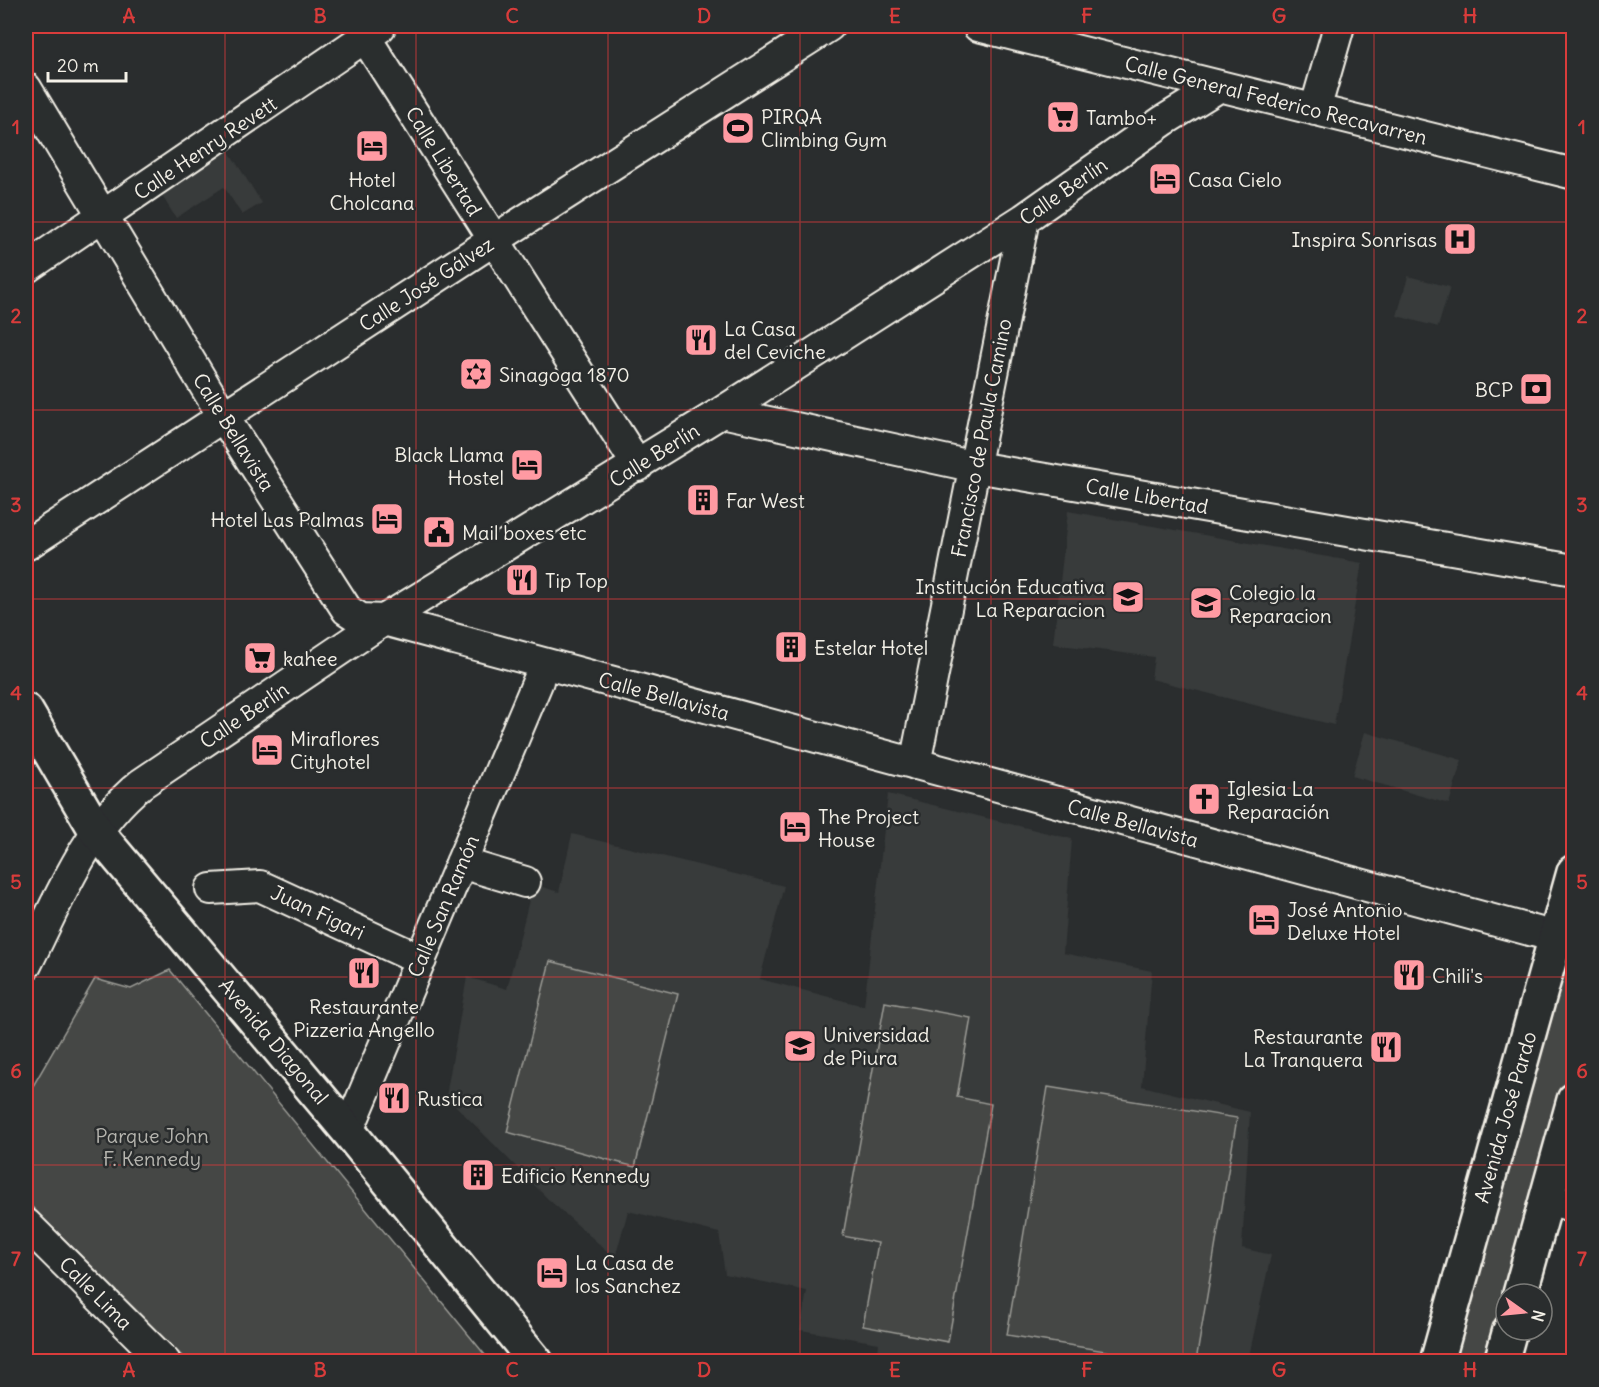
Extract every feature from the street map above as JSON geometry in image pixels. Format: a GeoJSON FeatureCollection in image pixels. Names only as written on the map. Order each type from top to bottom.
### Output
{"type":"FeatureCollection","features":[{"type":"Feature","properties":{"kind":"main road","name":"Avenida Diagonal"},"geometry":{"type":"LineString","coordinates":[[26,711],[97,832],[348,1131],[536,1362]]}},
{"type":"Feature","properties":{"kind":"main road","name":"Avenida José Pardo"},"geometry":{"type":"LineString","coordinates":[[1437,1362],[1564,940],[1574,872]]}},
{"type":"Feature","properties":{"kind":"main road"},"geometry":{"type":"LineString","coordinates":[[1525,1282],[1560,1203],[1574,1100]]}},
{"type":"Feature","properties":{"kind":"main road"},"geometry":{"type":"LineString","coordinates":[[1501,1362],[1507,1342]]}},
{"type":"Feature","properties":{"kind":"street","name":"Calle José Gálvez"},"geometry":{"type":"LineString","coordinates":[[26,545],[494,240],[829,26]]}},
{"type":"Feature","properties":{"kind":"street","name":"Calle General Federico Recavarren"},"geometry":{"type":"LineString","coordinates":[[978,26],[1574,174]]}},
{"type":"Feature","properties":{"kind":"street"},"geometry":{"type":"LineString","coordinates":[[1315,110],[1339,26]]}},
{"type":"Feature","properties":{"kind":"street","name":"Calle Libertad"},"geometry":{"type":"LineString","coordinates":[[374,31],[494,240],[638,466]]}},
{"type":"Feature","properties":{"kind":"street","name":"Calle Henry Revett"},"geometry":{"type":"LineString","coordinates":[[26,268],[374,31]]}},
{"type":"Feature","properties":{"kind":"street","name":"Calle Berlín"},"geometry":{"type":"LineString","coordinates":[[26,965],[97,832],[123,798],[141,784],[384,620],[723,412],[1024,219],[1162,121],[1220,86]]}},
{"type":"Feature","properties":{"kind":"street","name":"Calle Bellavista"},"geometry":{"type":"LineString","coordinates":[[26,88],[223,416],[347,610],[361,619],[384,620],[1564,940]]}},
{"type":"Feature","properties":{"kind":"street","name":"Francisco de Paula Camino"},"geometry":{"type":"LineString","coordinates":[[915,764],[1024,219]]}},
{"type":"Feature","properties":{"kind":"street","name":"Calle Libertad"},"geometry":{"type":"LineString","coordinates":[[723,412],[976,467],[1574,570]]}},
{"type":"Feature","properties":{"kind":"street","name":"Calle San Ramón"},"geometry":{"type":"LineString","coordinates":[[348,1131],[538,681]]}},
{"type":"Feature","properties":{"kind":"street"},"geometry":{"type":"LineString","coordinates":[[461,863],[525,882]]}},
{"type":"Feature","properties":{"kind":"street","name":"Juan Figari"},"geometry":{"type":"LineString","coordinates":[[211,889],[260,886],[421,960]]}},
{"type":"Feature","properties":{"kind":"street","name":"Calle Lima"},"geometry":{"type":"LineString","coordinates":[[26,1224],[160,1360]]}},
{"type":"Feature","properties":{"kind":"shaded area"},"geometry":{"type":"Polygon","coordinates":[[[228,150],[262,203],[242,215],[224,187],[176,218],[160,193],[228,150]]]}},
{"type":"Feature","properties":{"kind":"shaded area"},"geometry":{"type":"Polygon","coordinates":[[[1408,276],[1450,287],[1438,327],[1397,316],[1408,276]]]}},
{"type":"Feature","properties":{"kind":"shaded area","name":"Colegio la Reparacion"},"geometry":{"type":"Polygon","coordinates":[[[1068,511],[1362,563],[1334,725],[1151,679],[1154,657],[1053,644],[1068,511]]]}},
{"type":"Feature","properties":{"kind":"shaded area"},"geometry":{"type":"Polygon","coordinates":[[[1365,732],[1462,760],[1449,804],[1352,776],[1365,732]]]}},
{"type":"Feature","properties":{"kind":"shaded area","name":"Universidad de Piura"},"geometry":{"type":"Polygon","coordinates":[[[888,794],[1072,839],[1063,953],[1152,971],[1142,1086],[1250,1112],[1242,1248],[1271,1255],[1248,1361],[877,1361],[879,1343],[800,1330],[807,1291],[725,1274],[719,1233],[628,1211],[615,1258],[548,1199],[446,1096],[467,977],[507,989],[533,884],[559,892],[572,834],[784,886],[760,979],[864,1006],[888,794]]]}},
{"type":"Feature","properties":{"kind":"green space"},"geometry":{"type":"Polygon","coordinates":[[[550,961],[678,994],[635,1167],[507,1132],[550,961]]]}},
{"type":"Feature","properties":{"kind":"green space","name":"Parque John F. Kennedy"},"geometry":{"type":"Polygon","coordinates":[[[170,970],[490,1361],[187,1361],[26,1201],[26,1098],[95,979],[131,989],[170,970]]]}},
{"type":"Feature","properties":{"kind":"green space"},"geometry":{"type":"Polygon","coordinates":[[[1573,971],[1573,1071],[1515,1282],[1494,1282],[1494,1342],[1498,1342],[1493,1361],[1451,1362],[1560,974],[1573,971]]]}},
{"type":"Feature","properties":{"kind":"green space"},"geometry":{"type":"Polygon","coordinates":[[[885,1002],[971,1018],[957,1097],[991,1104],[948,1342],[863,1326],[878,1243],[843,1236],[885,1002]]]}},
{"type":"Feature","properties":{"kind":"green space"},"geometry":{"type":"Polygon","coordinates":[[[1048,1087],[1237,1118],[1196,1361],[1166,1361],[1007,1335],[1048,1087]]]}},
{"type":"Feature","properties":{"kind":"place","name":"Tambo+"},"geometry":{"type":"Point","coordinates":[1063,117]}},
{"type":"Feature","properties":{"kind":"place","name":"PIRQA Climbing Gym"},"geometry":{"type":"Point","coordinates":[738,128]}},
{"type":"Feature","properties":{"kind":"place","name":"Hotel Cholcana"},"geometry":{"type":"Point","coordinates":[372,146]}},
{"type":"Feature","properties":{"kind":"place","name":"Casa Cielo"},"geometry":{"type":"Point","coordinates":[1165,179]}},
{"type":"Feature","properties":{"kind":"place","name":"Inspira Sonrisas"},"geometry":{"type":"Point","coordinates":[1460,239]}},
{"type":"Feature","properties":{"kind":"place","name":"La Casa del Ceviche"},"geometry":{"type":"Point","coordinates":[701,340]}},
{"type":"Feature","properties":{"kind":"place","name":"Sinagoga 1870"},"geometry":{"type":"Point","coordinates":[476,374]}},
{"type":"Feature","properties":{"kind":"place","name":"BCP"},"geometry":{"type":"Point","coordinates":[1536,389]}},
{"type":"Feature","properties":{"kind":"place","name":"Black Llama Hostel"},"geometry":{"type":"Point","coordinates":[527,465]}},
{"type":"Feature","properties":{"kind":"place","name":"Far West"},"geometry":{"type":"Point","coordinates":[703,500]}},
{"type":"Feature","properties":{"kind":"place","name":"Hotel Las Palmas"},"geometry":{"type":"Point","coordinates":[387,519]}},
{"type":"Feature","properties":{"kind":"place","name":"Mail boxes etc"},"geometry":{"type":"Point","coordinates":[439,532]}},
{"type":"Feature","properties":{"kind":"place","name":"Tip Top"},"geometry":{"type":"Point","coordinates":[522,580]}},
{"type":"Feature","properties":{"kind":"place","name":"Institución Educativa La Reparacion"},"geometry":{"type":"Point","coordinates":[1128,597]}},
{"type":"Feature","properties":{"kind":"place","name":"Colegio la Reparacion"},"geometry":{"type":"Point","coordinates":[1206,603]}},
{"type":"Feature","properties":{"kind":"place","name":"Estelar Hotel"},"geometry":{"type":"Point","coordinates":[791,647]}},
{"type":"Feature","properties":{"kind":"place","name":"kahee"},"geometry":{"type":"Point","coordinates":[260,658]}},
{"type":"Feature","properties":{"kind":"place","name":"Miraflores Cityhotel"},"geometry":{"type":"Point","coordinates":[267,750]}},
{"type":"Feature","properties":{"kind":"place","name":"Iglesia La Reparación"},"geometry":{"type":"Point","coordinates":[1204,799]}},
{"type":"Feature","properties":{"kind":"place","name":"The Project House"},"geometry":{"type":"Point","coordinates":[795,827]}},
{"type":"Feature","properties":{"kind":"place","name":"José Antonio Deluxe Hotel"},"geometry":{"type":"Point","coordinates":[1264,920]}},
{"type":"Feature","properties":{"kind":"place","name":"Restaurante Pizzeria Angello"},"geometry":{"type":"Point","coordinates":[364,973]}},
{"type":"Feature","properties":{"kind":"place","name":"Chili's"},"geometry":{"type":"Point","coordinates":[1409,975]}},
{"type":"Feature","properties":{"kind":"place","name":"Universidad de Piura"},"geometry":{"type":"Point","coordinates":[800,1046]}},
{"type":"Feature","properties":{"kind":"place","name":"Restaurante La Tranquera"},"geometry":{"type":"Point","coordinates":[1386,1047]}},
{"type":"Feature","properties":{"kind":"place","name":"Rustica"},"geometry":{"type":"Point","coordinates":[394,1098]}},
{"type":"Feature","properties":{"kind":"place","name":"Edificio Kennedy"},"geometry":{"type":"Point","coordinates":[478,1175]}},
{"type":"Feature","properties":{"kind":"place","name":"La Casa de los Sanchez"},"geometry":{"type":"Point","coordinates":[552,1273]}}]}
